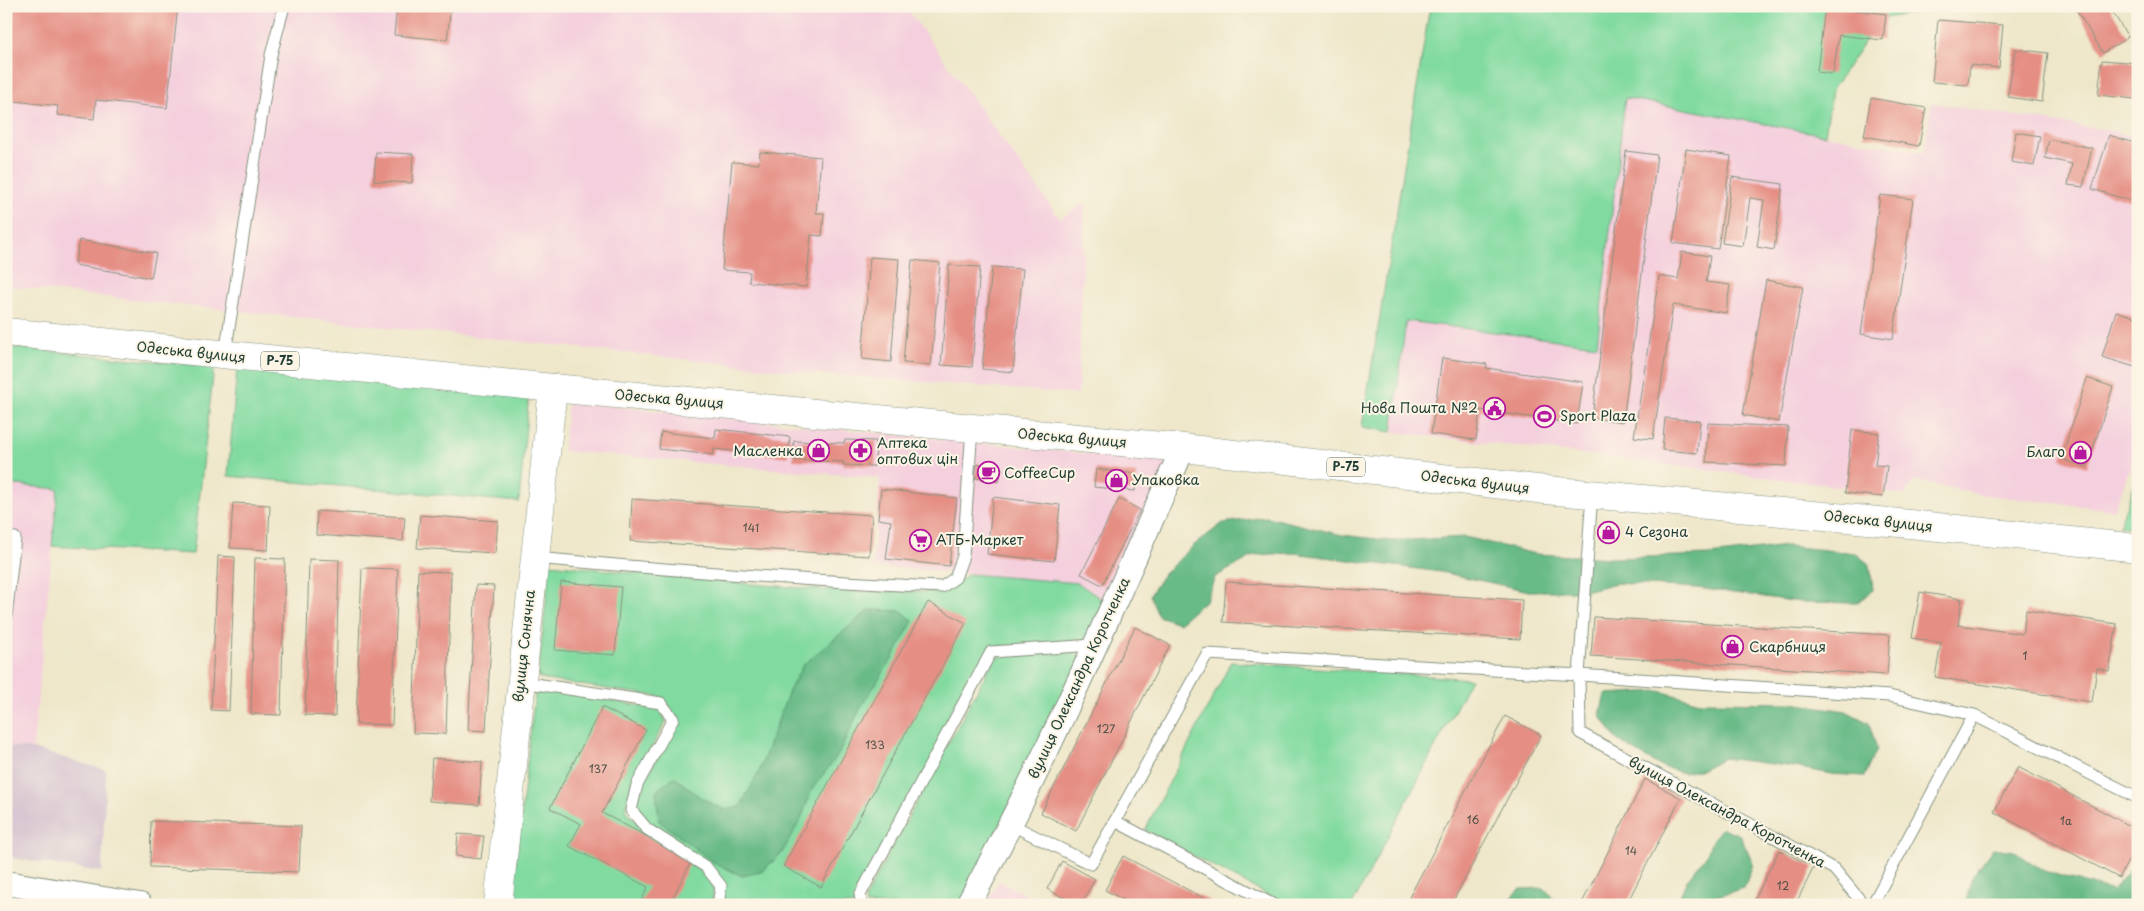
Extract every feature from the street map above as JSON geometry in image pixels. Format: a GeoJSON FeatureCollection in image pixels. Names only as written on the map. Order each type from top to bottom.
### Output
{"type":"FeatureCollection","features":[{"type":"Feature","properties":{"kind":"main road","name":"Одеська вулиця"},"geometry":{"type":"LineString","coordinates":[[6,332],[553,388],[1183,448],[1592,494],[2138,548]]}},
{"type":"Feature","properties":{"kind":"main road","name":"вулиця Сонячна"},"geometry":{"type":"LineString","coordinates":[[498,905],[520,682],[553,388]]}},
{"type":"Feature","properties":{"kind":"street","name":"вулиця Олександра Коротченка"},"geometry":{"type":"LineString","coordinates":[[968,905],[1010,824],[1183,448]]}},
{"type":"Feature","properties":{"kind":"street"},"geometry":{"type":"LineString","coordinates":[[6,883],[140,905]]}},
{"type":"Feature","properties":{"kind":"lane"},"geometry":{"type":"LineString","coordinates":[[224,355],[271,55],[284,6]]}},
{"type":"Feature","properties":{"kind":"lane"},"geometry":{"type":"LineString","coordinates":[[534,558],[642,568],[942,587],[954,578],[963,556],[972,428]]}},
{"type":"Feature","properties":{"kind":"lane"},"geometry":{"type":"LineString","coordinates":[[1578,675],[1592,494]]}},
{"type":"Feature","properties":{"kind":"lane"},"geometry":{"type":"LineString","coordinates":[[6,537],[15,538],[6,617]]}},
{"type":"Feature","properties":{"kind":"lane"},"geometry":{"type":"LineString","coordinates":[[862,905],[860,896],[991,652],[1094,645]]}},
{"type":"Feature","properties":{"kind":"lane"},"geometry":{"type":"LineString","coordinates":[[1010,824],[1091,864],[1207,654],[1578,675],[1889,696],[1974,715],[2138,798]]}},
{"type":"Feature","properties":{"kind":"lane","name":"вулиця Олександра Коротченка"},"geometry":{"type":"LineString","coordinates":[[1578,675],[1580,733],[1834,869],[1864,905]]}},
{"type":"Feature","properties":{"kind":"lane"},"geometry":{"type":"LineString","coordinates":[[520,682],[661,703],[673,719],[637,785],[631,810],[648,829],[706,867],[720,886],[718,905]]}},
{"type":"Feature","properties":{"kind":"lane"},"geometry":{"type":"LineString","coordinates":[[1872,905],[1974,715]]}},
{"type":"Feature","properties":{"kind":"lane"},"geometry":{"type":"LineString","coordinates":[[1115,821],[1274,905]]}},
{"type":"Feature","properties":{"kind":"shaded area"},"geometry":{"type":"Polygon","coordinates":[[[6,6],[905,6],[1060,219],[1085,203],[1078,394],[821,374],[6,286],[6,6]]]}},
{"type":"Feature","properties":{"kind":"shaded area"},"geometry":{"type":"Polygon","coordinates":[[[1624,98],[1924,153],[1932,103],[2112,131],[2138,138],[2138,447],[2114,510],[1979,494],[1914,480],[1905,495],[1584,454],[1392,432],[1406,321],[1597,345],[1624,98]]]}},
{"type":"Feature","properties":{"kind":"shaded area"},"geometry":{"type":"Polygon","coordinates":[[[568,402],[1170,462],[1107,603],[1078,583],[873,566],[880,478],[563,451],[568,402]]]}},
{"type":"Feature","properties":{"kind":"shaded area"},"geometry":{"type":"Polygon","coordinates":[[[6,484],[58,489],[33,749],[6,746],[6,484]]]}},
{"type":"Feature","properties":{"kind":"shaded area"},"geometry":{"type":"Polygon","coordinates":[[[6,746],[33,749],[106,770],[102,872],[6,857],[6,746]]]}},
{"type":"Feature","properties":{"kind":"shaded area"},"geometry":{"type":"Polygon","coordinates":[[[999,881],[1046,905],[986,905],[999,881]]]}},
{"type":"Feature","properties":{"kind":"green space"},"geometry":{"type":"Polygon","coordinates":[[[1430,6],[1952,6],[1880,19],[1832,90],[1825,135],[1625,98],[1597,345],[1406,321],[1392,432],[1362,427],[1430,6]]]}},
{"type":"Feature","properties":{"kind":"green space"},"geometry":{"type":"Polygon","coordinates":[[[6,347],[214,367],[193,554],[52,546],[58,489],[6,484],[6,347]]]}},
{"type":"Feature","properties":{"kind":"green space"},"geometry":{"type":"Polygon","coordinates":[[[237,368],[529,394],[519,502],[228,476],[237,368]]]}},
{"type":"Feature","properties":{"kind":"green space"},"geometry":{"type":"Polygon","coordinates":[[[2138,475],[2138,528],[2119,526],[2138,475]]]}},
{"type":"Feature","properties":{"kind":"green space"},"geometry":{"type":"Polygon","coordinates":[[[1267,517],[1342,535],[1393,541],[1465,537],[1535,554],[1613,558],[1709,555],[1787,546],[1855,553],[1870,565],[1873,590],[1857,603],[1801,602],[1697,588],[1616,583],[1585,591],[1529,591],[1441,572],[1294,553],[1255,555],[1215,577],[1206,600],[1179,623],[1158,616],[1150,595],[1164,574],[1193,546],[1223,523],[1267,517]]]}},
{"type":"Feature","properties":{"kind":"green space"},"geometry":{"type":"Polygon","coordinates":[[[550,564],[689,579],[840,591],[926,592],[947,590],[969,574],[1078,583],[1107,603],[1089,639],[990,647],[857,905],[718,905],[721,886],[716,871],[707,862],[651,826],[636,809],[641,788],[677,721],[662,697],[547,680],[538,677],[550,564]]]}},
{"type":"Feature","properties":{"kind":"green space"},"geometry":{"type":"Polygon","coordinates":[[[869,610],[902,611],[913,621],[892,659],[862,705],[838,755],[812,789],[801,819],[782,853],[761,872],[742,876],[713,862],[659,821],[656,791],[674,777],[700,797],[722,809],[740,807],[759,772],[789,691],[803,665],[869,610]]]}},
{"type":"Feature","properties":{"kind":"green space"},"geometry":{"type":"Polygon","coordinates":[[[1075,652],[1081,659],[960,905],[866,905],[865,898],[995,657],[1075,652]]]}},
{"type":"Feature","properties":{"kind":"green space"},"geometry":{"type":"Polygon","coordinates":[[[1231,662],[1471,679],[1352,905],[1286,905],[1145,830],[1231,662]]]}},
{"type":"Feature","properties":{"kind":"green space"},"geometry":{"type":"Polygon","coordinates":[[[541,689],[659,709],[666,721],[631,785],[625,810],[644,830],[701,870],[714,888],[711,905],[511,905],[535,693],[541,689]]]}},
{"type":"Feature","properties":{"kind":"green space"},"geometry":{"type":"Polygon","coordinates":[[[1659,691],[1700,702],[1792,703],[1846,711],[1869,723],[1877,749],[1864,776],[1831,774],[1795,767],[1723,758],[1703,769],[1684,773],[1660,766],[1617,740],[1600,715],[1605,694],[1659,691]]]}},
{"type":"Feature","properties":{"kind":"green space"},"geometry":{"type":"Polygon","coordinates":[[[1722,828],[1740,835],[1753,864],[1744,888],[1710,898],[1704,905],[1676,905],[1687,880],[1706,856],[1712,840],[1722,828]]]}},
{"type":"Feature","properties":{"kind":"green space"},"geometry":{"type":"Polygon","coordinates":[[[1993,848],[2014,851],[2044,871],[2112,891],[2130,870],[2138,857],[2138,905],[1965,905],[1972,877],[1993,848]]]}},
{"type":"Feature","properties":{"kind":"green space"},"geometry":{"type":"Polygon","coordinates":[[[1544,888],[1560,905],[1505,905],[1520,889],[1544,888]]]}},
{"type":"Feature","properties":{"kind":"building"},"geometry":{"type":"Polygon","coordinates":[[[6,6],[178,6],[167,108],[96,100],[94,119],[57,115],[58,106],[6,100],[6,6]]]}},
{"type":"Feature","properties":{"kind":"building"},"geometry":{"type":"Polygon","coordinates":[[[397,6],[451,6],[447,40],[394,35],[397,6]]]}},
{"type":"Feature","properties":{"kind":"building"},"geometry":{"type":"Polygon","coordinates":[[[1825,6],[1886,14],[1883,40],[1839,35],[1833,74],[1817,72],[1825,6]]]}},
{"type":"Feature","properties":{"kind":"building"},"geometry":{"type":"Polygon","coordinates":[[[2074,6],[2109,6],[2128,37],[2103,53],[2074,6]]]}},
{"type":"Feature","properties":{"kind":"building"},"geometry":{"type":"Polygon","coordinates":[[[1938,20],[2003,25],[1999,68],[1970,65],[1968,85],[1932,82],[1938,20]]]}},
{"type":"Feature","properties":{"kind":"building"},"geometry":{"type":"Polygon","coordinates":[[[2015,49],[2048,53],[2042,102],[2008,97],[2015,49]]]}},
{"type":"Feature","properties":{"kind":"building"},"geometry":{"type":"Polygon","coordinates":[[[2102,60],[2138,63],[2135,99],[2098,95],[2102,60]]]}},
{"type":"Feature","properties":{"kind":"building"},"geometry":{"type":"Polygon","coordinates":[[[1871,98],[1926,108],[1919,146],[1864,136],[1871,98]]]}},
{"type":"Feature","properties":{"kind":"building"},"geometry":{"type":"Polygon","coordinates":[[[2016,132],[2040,136],[2034,166],[2011,162],[2016,132]]]}},
{"type":"Feature","properties":{"kind":"building"},"geometry":{"type":"Polygon","coordinates":[[[2109,135],[2138,144],[2138,203],[2092,189],[2109,135]]]}},
{"type":"Feature","properties":{"kind":"building"},"geometry":{"type":"Polygon","coordinates":[[[2049,139],[2092,148],[2083,187],[2068,185],[2072,164],[2045,158],[2049,139]]]}},
{"type":"Feature","properties":{"kind":"building"},"geometry":{"type":"Polygon","coordinates":[[[1686,149],[1731,156],[1718,249],[1673,243],[1686,149]]]}},
{"type":"Feature","properties":{"kind":"building"},"geometry":{"type":"Polygon","coordinates":[[[1626,151],[1657,155],[1623,422],[1592,418],[1626,151]]]}},
{"type":"Feature","properties":{"kind":"building"},"geometry":{"type":"Polygon","coordinates":[[[376,152],[413,154],[412,183],[374,181],[376,152]]]}},
{"type":"Feature","properties":{"kind":"building"},"geometry":{"type":"Polygon","coordinates":[[[760,152],[821,157],[816,213],[824,213],[822,236],[811,235],[806,287],[749,282],[750,272],[722,270],[732,162],[759,164],[760,152]]]}},
{"type":"Feature","properties":{"kind":"building"},"geometry":{"type":"Polygon","coordinates":[[[1732,177],[1783,184],[1774,250],[1757,247],[1764,200],[1750,198],[1743,246],[1722,243],[1732,177]]]}},
{"type":"Feature","properties":{"kind":"building"},"geometry":{"type":"Polygon","coordinates":[[[1880,195],[1913,199],[1893,339],[1861,334],[1880,195]]]}},
{"type":"Feature","properties":{"kind":"building"},"geometry":{"type":"Polygon","coordinates":[[[79,240],[156,253],[151,278],[75,265],[79,240]]]}},
{"type":"Feature","properties":{"kind":"building"},"geometry":{"type":"Polygon","coordinates":[[[1682,252],[1710,256],[1706,282],[1730,285],[1726,313],[1673,305],[1653,439],[1634,437],[1659,276],[1678,279],[1682,252]]]}},
{"type":"Feature","properties":{"kind":"building"},"geometry":{"type":"Polygon","coordinates":[[[870,257],[899,259],[891,362],[862,359],[870,257]]]}},
{"type":"Feature","properties":{"kind":"building"},"geometry":{"type":"Polygon","coordinates":[[[912,260],[940,263],[931,365],[903,363],[912,260]]]}},
{"type":"Feature","properties":{"kind":"building"},"geometry":{"type":"Polygon","coordinates":[[[949,265],[980,267],[972,367],[941,365],[949,265]]]}},
{"type":"Feature","properties":{"kind":"building"},"geometry":{"type":"Polygon","coordinates":[[[992,267],[1023,269],[1013,372],[982,369],[992,267]]]}},
{"type":"Feature","properties":{"kind":"building"},"geometry":{"type":"Polygon","coordinates":[[[1766,280],[1803,287],[1779,422],[1743,415],[1766,280]]]}},
{"type":"Feature","properties":{"kind":"building"},"geometry":{"type":"Polygon","coordinates":[[[2116,311],[2138,318],[2138,368],[2102,357],[2116,311]]]}},
{"type":"Feature","properties":{"kind":"building"},"geometry":{"type":"Polygon","coordinates":[[[1442,358],[1487,364],[1486,368],[1583,382],[1577,424],[1480,410],[1476,440],[1431,434],[1442,358]]]}},
{"type":"Feature","properties":{"kind":"building"},"geometry":{"type":"Polygon","coordinates":[[[2087,378],[2113,387],[2087,467],[2061,459],[2087,378]]]}},
{"type":"Feature","properties":{"kind":"building"},"geometry":{"type":"Polygon","coordinates":[[[1665,418],[1700,421],[1697,453],[1662,450],[1665,418]]]}},
{"type":"Feature","properties":{"kind":"building"},"geometry":{"type":"Polygon","coordinates":[[[1708,423],[1788,427],[1786,466],[1706,462],[1708,423]]]}},
{"type":"Feature","properties":{"kind":"building"},"geometry":{"type":"Polygon","coordinates":[[[716,429],[790,437],[788,457],[714,449],[713,455],[659,449],[661,432],[715,438],[716,429]]]}},
{"type":"Feature","properties":{"kind":"building"},"geometry":{"type":"Polygon","coordinates":[[[1852,430],[1879,433],[1875,465],[1887,466],[1883,497],[1845,493],[1852,430]]]}},
{"type":"Feature","properties":{"kind":"building"},"geometry":{"type":"Polygon","coordinates":[[[845,440],[876,441],[875,466],[843,465],[844,462],[793,460],[794,441],[844,443],[845,440]]]}},
{"type":"Feature","properties":{"kind":"building","name":"CoffeeCup"},"geometry":{"type":"Polygon","coordinates":[[[977,464],[1002,468],[999,482],[975,478],[977,464]]]}},
{"type":"Feature","properties":{"kind":"building","name":"Упаковка"},"geometry":{"type":"Polygon","coordinates":[[[1096,469],[1137,474],[1135,491],[1094,487],[1096,469]]]}},
{"type":"Feature","properties":{"kind":"building","name":"АТБ-Маркет"},"geometry":{"type":"Polygon","coordinates":[[[881,489],[957,498],[949,566],[886,559],[891,521],[878,519],[881,489]]]}},
{"type":"Feature","properties":{"kind":"building"},"geometry":{"type":"Polygon","coordinates":[[[993,497],[1060,505],[1054,561],[987,554],[993,497]]]}},
{"type":"Feature","properties":{"kind":"building"},"geometry":{"type":"Polygon","coordinates":[[[632,499],[872,515],[869,556],[630,541],[632,499]]]}},
{"type":"Feature","properties":{"kind":"building"},"geometry":{"type":"Polygon","coordinates":[[[1119,499],[1140,510],[1102,585],[1081,574],[1119,499]]]}},
{"type":"Feature","properties":{"kind":"building"},"geometry":{"type":"Polygon","coordinates":[[[233,503],[270,505],[268,550],[230,548],[233,503]]]}},
{"type":"Feature","properties":{"kind":"building"},"geometry":{"type":"Polygon","coordinates":[[[317,511],[405,517],[403,541],[316,535],[317,511]]]}},
{"type":"Feature","properties":{"kind":"building"},"geometry":{"type":"Polygon","coordinates":[[[420,515],[498,521],[495,553],[417,548],[420,515]]]}},
{"type":"Feature","properties":{"kind":"building"},"geometry":{"type":"Polygon","coordinates":[[[218,556],[235,557],[229,711],[211,710],[218,556]]]}},
{"type":"Feature","properties":{"kind":"building"},"geometry":{"type":"Polygon","coordinates":[[[255,558],[285,559],[281,715],[251,714],[255,558]]]}},
{"type":"Feature","properties":{"kind":"building"},"geometry":{"type":"Polygon","coordinates":[[[309,559],[339,560],[335,716],[305,715],[309,559]]]}},
{"type":"Feature","properties":{"kind":"building"},"geometry":{"type":"Polygon","coordinates":[[[362,568],[398,569],[392,725],[356,724],[362,568]]]}},
{"type":"Feature","properties":{"kind":"building"},"geometry":{"type":"Polygon","coordinates":[[[418,571],[451,572],[446,734],[413,733],[418,571]]]}},
{"type":"Feature","properties":{"kind":"building"},"geometry":{"type":"Polygon","coordinates":[[[561,582],[621,587],[615,655],[555,650],[561,582]]]}},
{"type":"Feature","properties":{"kind":"building"},"geometry":{"type":"Polygon","coordinates":[[[1226,582],[1522,600],[1520,639],[1223,622],[1226,582]]]}},
{"type":"Feature","properties":{"kind":"building"},"geometry":{"type":"Polygon","coordinates":[[[476,585],[494,586],[486,731],[468,730],[476,585]]]}},
{"type":"Feature","properties":{"kind":"building"},"geometry":{"type":"Polygon","coordinates":[[[1920,592],[1962,599],[1958,625],[2023,634],[2026,610],[2117,624],[2109,671],[2097,668],[2092,702],[1935,677],[1941,643],[1912,638],[1920,592]]]}},
{"type":"Feature","properties":{"kind":"building"},"geometry":{"type":"Polygon","coordinates":[[[928,602],[966,623],[821,887],[783,866],[928,602]]]}},
{"type":"Feature","properties":{"kind":"building"},"geometry":{"type":"Polygon","coordinates":[[[1594,617],[1890,635],[1887,675],[1591,656],[1594,617]]]}},
{"type":"Feature","properties":{"kind":"building"},"geometry":{"type":"Polygon","coordinates":[[[1135,627],[1170,645],[1076,831],[1041,813],[1135,627]]]}},
{"type":"Feature","properties":{"kind":"building"},"geometry":{"type":"Polygon","coordinates":[[[602,707],[646,730],[602,813],[692,860],[669,905],[639,905],[648,887],[569,846],[581,824],[550,808],[602,707]]]}},
{"type":"Feature","properties":{"kind":"building"},"geometry":{"type":"Polygon","coordinates":[[[1505,716],[1541,735],[1451,905],[1405,905],[1505,716]]]}},
{"type":"Feature","properties":{"kind":"building"},"geometry":{"type":"Polygon","coordinates":[[[432,758],[482,762],[479,805],[429,801],[432,758]]]}},
{"type":"Feature","properties":{"kind":"building"},"geometry":{"type":"Polygon","coordinates":[[[2018,767],[2138,830],[2138,843],[2119,878],[1994,812],[2018,767]]]}},
{"type":"Feature","properties":{"kind":"building"},"geometry":{"type":"Polygon","coordinates":[[[1645,779],[1681,798],[1626,905],[1581,905],[1645,779]]]}},
{"type":"Feature","properties":{"kind":"building"},"geometry":{"type":"Polygon","coordinates":[[[151,821],[301,826],[299,872],[150,867],[151,821]]]}},
{"type":"Feature","properties":{"kind":"building"},"geometry":{"type":"Polygon","coordinates":[[[458,834],[484,836],[481,859],[456,856],[458,834]]]}},
{"type":"Feature","properties":{"kind":"building"},"geometry":{"type":"Polygon","coordinates":[[[1779,850],[1814,867],[1795,905],[1752,905],[1779,850]]]}},
{"type":"Feature","properties":{"kind":"building"},"geometry":{"type":"Polygon","coordinates":[[[1123,856],[1217,905],[1134,905],[1105,890],[1123,856]]]}},
{"type":"Feature","properties":{"kind":"building"},"geometry":{"type":"Polygon","coordinates":[[[1062,861],[1095,879],[1081,905],[1077,905],[1047,889],[1062,861]]]}},
{"type":"Feature","properties":{"kind":"place","name":"Нова Пошта №2"},"geometry":{"type":"Point","coordinates":[1494,408]}},
{"type":"Feature","properties":{"kind":"place","name":"Sport Plaza"},"geometry":{"type":"Point","coordinates":[1544,416]}},
{"type":"Feature","properties":{"kind":"place","name":"Масленка"},"geometry":{"type":"Point","coordinates":[819,451]}},
{"type":"Feature","properties":{"kind":"place","name":"Аптека оптових цін"},"geometry":{"type":"Point","coordinates":[861,451]}},
{"type":"Feature","properties":{"kind":"place","name":"Благо"},"geometry":{"type":"Point","coordinates":[2081,452]}},
{"type":"Feature","properties":{"kind":"place","name":"CoffeeCup"},"geometry":{"type":"Point","coordinates":[988,473]}},
{"type":"Feature","properties":{"kind":"place","name":"Упаковка"},"geometry":{"type":"Point","coordinates":[1116,480]}},
{"type":"Feature","properties":{"kind":"place","name":"4 Сезона"},"geometry":{"type":"Point","coordinates":[1609,532]}},
{"type":"Feature","properties":{"kind":"place","name":"АТБ-Маркет"},"geometry":{"type":"Point","coordinates":[920,540]}},
{"type":"Feature","properties":{"kind":"place","name":"Скарбниця"},"geometry":{"type":"Point","coordinates":[1733,647]}}]}
